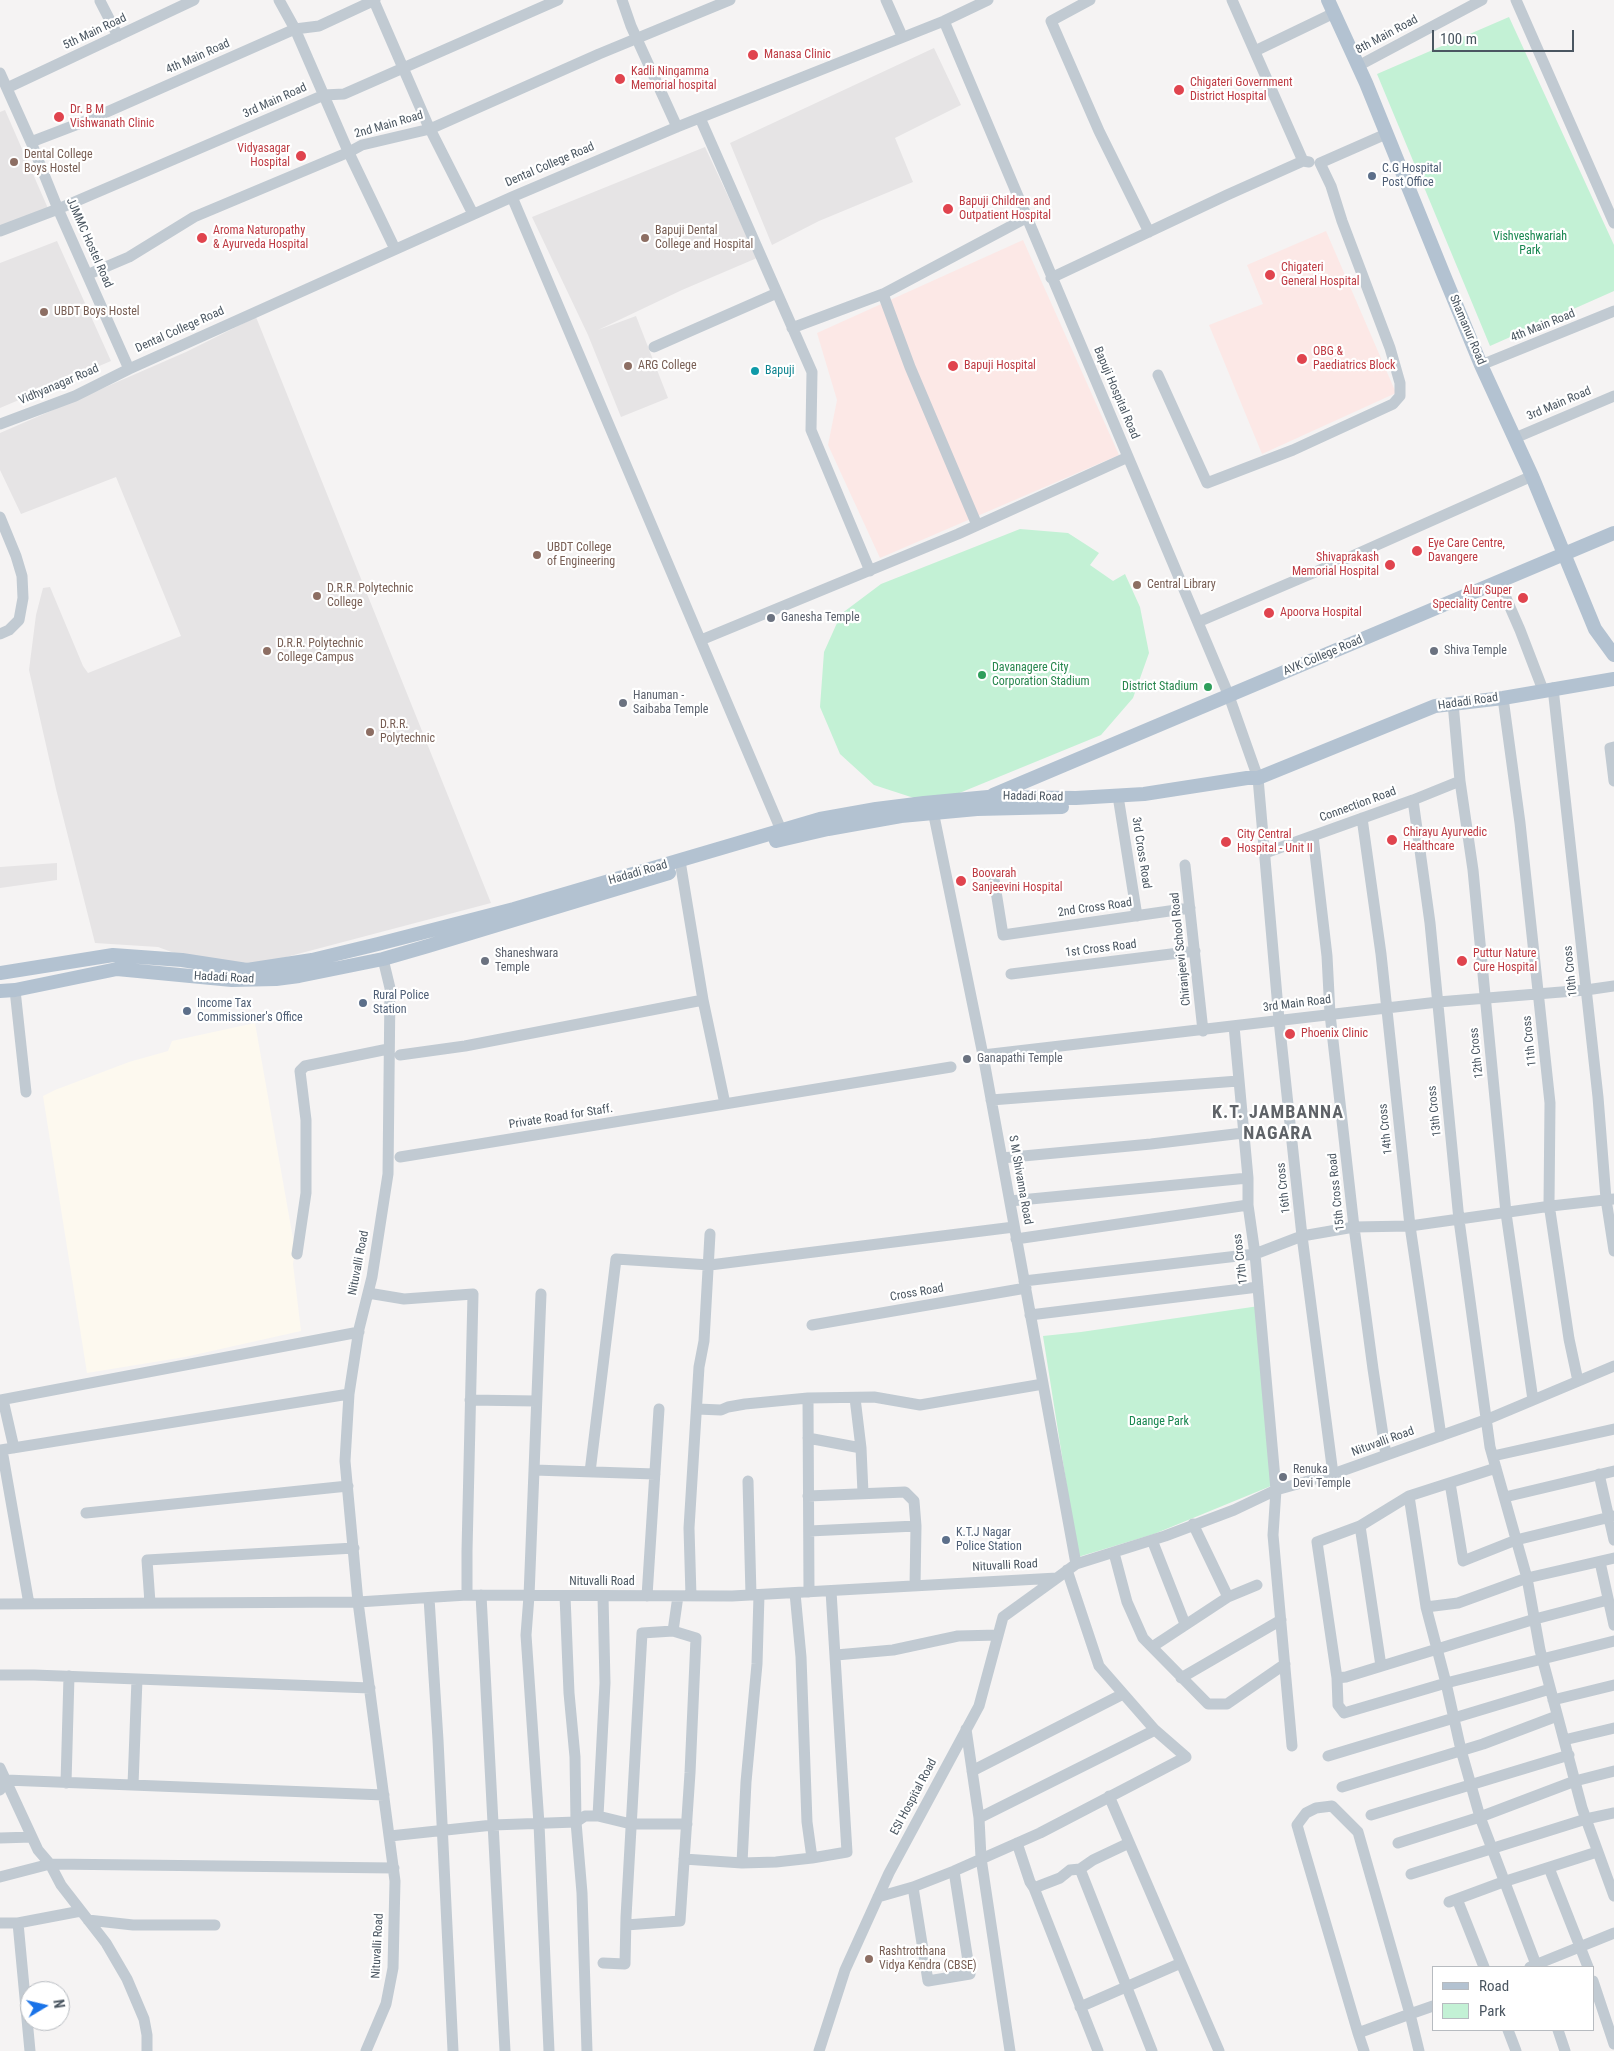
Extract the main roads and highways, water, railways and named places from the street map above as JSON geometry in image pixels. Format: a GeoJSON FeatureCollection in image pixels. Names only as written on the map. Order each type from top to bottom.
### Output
{"type":"FeatureCollection","features":[{"type":"Feature","properties":{"kind":"main road","name":"Shamanur Road"},"geometry":{"type":"LineString","coordinates":[[1331,6],[1358,66],[1481,365],[1532,476],[1595,629],[1614,655]]}},
{"type":"Feature","properties":{"kind":"main road","name":"AVK College Road"},"geometry":{"type":"LineString","coordinates":[[988,797],[1614,533]]}},
{"type":"Feature","properties":{"kind":"main road","name":"Hadadi Road"},"geometry":{"type":"LineString","coordinates":[[0,991],[15,990],[117,969],[232,980],[276,979],[382,959],[680,865],[860,811],[932,807],[988,797],[1027,802],[1076,798],[1119,800],[1144,794],[1247,778],[1258,778],[1435,706],[1503,698],[1614,679]]}},
{"type":"Feature","properties":{"kind":"main road"},"geometry":{"type":"LineString","coordinates":[[932,807],[977,808],[1027,802],[1032,778]]}},
{"type":"Feature","properties":{"kind":"main road","name":"Hadadi Road"},"geometry":{"type":"LineString","coordinates":[[0,973],[113,955],[182,960],[247,970],[312,960],[680,865]]}},
{"type":"Feature","properties":{"kind":"place","name":"Manasa Clinic"},"geometry":{"type":"Point","coordinates":[753,55]}},
{"type":"Feature","properties":{"kind":"place","name":"Kadli Ningamma Memorial hospital"},"geometry":{"type":"Point","coordinates":[620,79]}},
{"type":"Feature","properties":{"kind":"place","name":"Chigateri Government District Hospital"},"geometry":{"type":"Point","coordinates":[1179,90]}},
{"type":"Feature","properties":{"kind":"place","name":"Dr. B M Vishwanath Clinic"},"geometry":{"type":"Point","coordinates":[59,117]}},
{"type":"Feature","properties":{"kind":"place","name":"Vidyasagar Hospital"},"geometry":{"type":"Point","coordinates":[301,156]}},
{"type":"Feature","properties":{"kind":"place","name":"Dental College Boys Hostel"},"geometry":{"type":"Point","coordinates":[14,162]}},
{"type":"Feature","properties":{"kind":"place","name":"C.G Hospital Post Office"},"geometry":{"type":"Point","coordinates":[1372,176]}},
{"type":"Feature","properties":{"kind":"place","name":"Bapuji Children and Outpatient Hospital"},"geometry":{"type":"Point","coordinates":[948,209]}},
{"type":"Feature","properties":{"kind":"place","name":"Aroma Naturopathy & Ayurveda Hospital"},"geometry":{"type":"Point","coordinates":[202,238]}},
{"type":"Feature","properties":{"kind":"place","name":"Bapuji Dental College and Hospital"},"geometry":{"type":"Point","coordinates":[645,238]}},
{"type":"Feature","properties":{"kind":"place","name":"Chigateri General Hospital"},"geometry":{"type":"Point","coordinates":[1270,275]}},
{"type":"Feature","properties":{"kind":"place","name":"UBDT Boys Hostel"},"geometry":{"type":"Point","coordinates":[44,312]}},
{"type":"Feature","properties":{"kind":"place","name":"OBG & Paediatrics Block"},"geometry":{"type":"Point","coordinates":[1302,359]}},
{"type":"Feature","properties":{"kind":"place","name":"ARG College"},"geometry":{"type":"Point","coordinates":[628,366]}},
{"type":"Feature","properties":{"kind":"place","name":"Bapuji Hospital"},"geometry":{"type":"Point","coordinates":[953,366]}},
{"type":"Feature","properties":{"kind":"place","name":"Bapuji"},"geometry":{"type":"Point","coordinates":[755,371]}},
{"type":"Feature","properties":{"kind":"place","name":"Eye Care Centre, Davangere"},"geometry":{"type":"Point","coordinates":[1417,551]}},
{"type":"Feature","properties":{"kind":"place","name":"UBDT College of Engineering"},"geometry":{"type":"Point","coordinates":[537,555]}},
{"type":"Feature","properties":{"kind":"place","name":"Shivaprakash Memorial Hospital"},"geometry":{"type":"Point","coordinates":[1390,565]}},
{"type":"Feature","properties":{"kind":"place","name":"Central Library"},"geometry":{"type":"Point","coordinates":[1137,585]}},
{"type":"Feature","properties":{"kind":"place","name":"D.R.R. Polytechnic College"},"geometry":{"type":"Point","coordinates":[317,596]}},
{"type":"Feature","properties":{"kind":"place","name":"Alur Super Speciality Centre"},"geometry":{"type":"Point","coordinates":[1523,598]}},
{"type":"Feature","properties":{"kind":"place","name":"Apoorva Hospital"},"geometry":{"type":"Point","coordinates":[1269,613]}},
{"type":"Feature","properties":{"kind":"place","name":"Ganesha Temple"},"geometry":{"type":"Point","coordinates":[771,618]}},
{"type":"Feature","properties":{"kind":"place","name":"D.R.R. Polytechnic College Campus"},"geometry":{"type":"Point","coordinates":[267,651]}},
{"type":"Feature","properties":{"kind":"place","name":"Shiva Temple"},"geometry":{"type":"Point","coordinates":[1434,651]}},
{"type":"Feature","properties":{"kind":"place","name":"Davanagere City Corporation Stadium"},"geometry":{"type":"Point","coordinates":[982,675]}},
{"type":"Feature","properties":{"kind":"place","name":"District Stadium"},"geometry":{"type":"Point","coordinates":[1208,687]}},
{"type":"Feature","properties":{"kind":"place","name":"Hanuman - Saibaba Temple"},"geometry":{"type":"Point","coordinates":[623,703]}},
{"type":"Feature","properties":{"kind":"place","name":"D.R.R. Polytechnic"},"geometry":{"type":"Point","coordinates":[370,732]}},
{"type":"Feature","properties":{"kind":"place","name":"Chirayu Ayurvedic Healthcare"},"geometry":{"type":"Point","coordinates":[1392,840]}},
{"type":"Feature","properties":{"kind":"place","name":"City Central Hospital - Unit II"},"geometry":{"type":"Point","coordinates":[1226,842]}},
{"type":"Feature","properties":{"kind":"place","name":"Boovarah Sanjeevini Hospital"},"geometry":{"type":"Point","coordinates":[961,881]}},
{"type":"Feature","properties":{"kind":"place","name":"Shaneshwara Temple"},"geometry":{"type":"Point","coordinates":[485,961]}},
{"type":"Feature","properties":{"kind":"place","name":"Puttur Nature Cure Hospital"},"geometry":{"type":"Point","coordinates":[1462,961]}},
{"type":"Feature","properties":{"kind":"place","name":"Rural Police Station"},"geometry":{"type":"Point","coordinates":[363,1003]}},
{"type":"Feature","properties":{"kind":"place","name":"Income Tax Commissioner's Office"},"geometry":{"type":"Point","coordinates":[187,1011]}},
{"type":"Feature","properties":{"kind":"place","name":"Phoenix Clinic"},"geometry":{"type":"Point","coordinates":[1290,1034]}},
{"type":"Feature","properties":{"kind":"place","name":"Ganapathi Temple"},"geometry":{"type":"Point","coordinates":[967,1059]}},
{"type":"Feature","properties":{"kind":"place","name":"Renuka Devi Temple"},"geometry":{"type":"Point","coordinates":[1283,1477]}},
{"type":"Feature","properties":{"kind":"place","name":"K.T.J Nagar Police Station"},"geometry":{"type":"Point","coordinates":[946,1540]}},
{"type":"Feature","properties":{"kind":"place","name":"Rashtrotthana Vidya Kendra (CBSE)"},"geometry":{"type":"Point","coordinates":[869,1959]}},
{"type":"Feature","properties":{"kind":"district","name":"K.T. JAMBANNA NAGARA"},"geometry":{"type":"Point","coordinates":[1278,1123]}},
{"type":"Feature","properties":{"kind":"park label","name":"Vishveshwariah Park"},"geometry":{"type":"Point","coordinates":[1530,244]}},
{"type":"Feature","properties":{"kind":"park label","name":"Daange Park"},"geometry":{"type":"Point","coordinates":[1159,1422]}}]}
